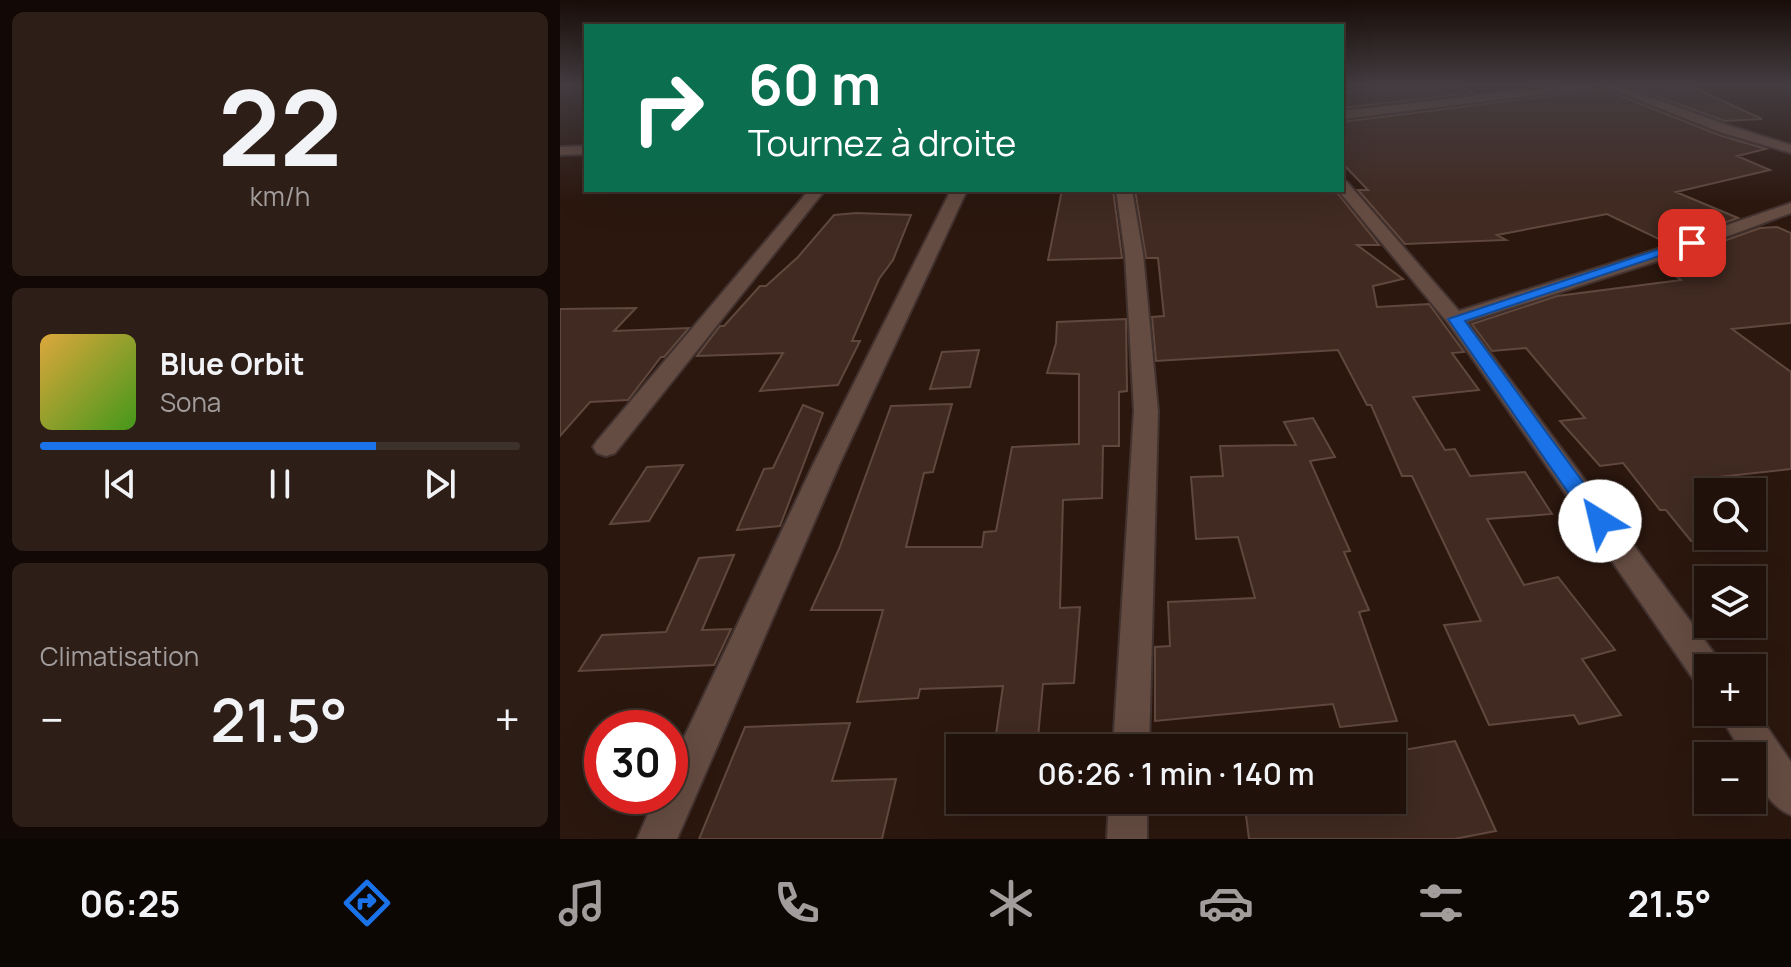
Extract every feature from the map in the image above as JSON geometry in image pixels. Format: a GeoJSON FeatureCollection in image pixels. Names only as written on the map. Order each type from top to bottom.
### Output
{"type":"FeatureCollection","features":[{"type":"Feature","properties":{"kind":"street"},"geometry":{"type":"LineString","coordinates":[[1718,125],[1791,149]]}},
{"type":"Feature","properties":{"kind":"street"},"geometry":{"type":"LineString","coordinates":[[1764,142],[1791,136]]}},
{"type":"Feature","properties":{"kind":"street"},"geometry":{"type":"LineString","coordinates":[[560,151],[584,150]]}},
{"type":"Feature","properties":{"kind":"street"},"geometry":{"type":"LineString","coordinates":[[1344,187],[1455,319],[1695,654]]}},
{"type":"Feature","properties":{"kind":"street"},"geometry":{"type":"LineString","coordinates":[[606,447],[815,192]]}},
{"type":"Feature","properties":{"kind":"street"},"geometry":{"type":"LineString","coordinates":[[657,839],[826,465],[958,192]]}},
{"type":"Feature","properties":{"kind":"street"},"geometry":{"type":"LineString","coordinates":[[1124,192],[1134,254],[1146,411],[1132,734]]}},
{"type":"Feature","properties":{"kind":"street"},"geometry":{"type":"LineString","coordinates":[[1455,319],[1667,252],[1791,208]]}},
{"type":"Feature","properties":{"kind":"street"},"geometry":{"type":"LineString","coordinates":[[1745,726],[1791,796]]}},
{"type":"Feature","properties":{"kind":"street"},"geometry":{"type":"LineString","coordinates":[[1127,839],[1128,814]]}},
{"type":"Feature","properties":{"kind":"building"},"geometry":{"type":"Polygon","coordinates":[[[1344,125],[1694,125],[1766,149],[1737,156],[1770,170],[1676,192],[1738,218],[1667,243],[1607,214],[1497,235],[1506,240],[1405,244],[1358,190],[1368,190],[1344,165],[1344,125]]]}},
{"type":"Feature","properties":{"kind":"building"},"geometry":{"type":"Polygon","coordinates":[[[1062,192],[1113,192],[1122,258],[1048,260],[1062,192]]]}},
{"type":"Feature","properties":{"kind":"building"},"geometry":{"type":"Polygon","coordinates":[[[1135,192],[1337,192],[1379,245],[1357,245],[1403,279],[1373,286],[1377,307],[1429,304],[1464,352],[1452,353],[1479,390],[1413,397],[1445,450],[1455,449],[1470,476],[1525,472],[1552,514],[1487,519],[1524,585],[1558,577],[1615,650],[1582,659],[1621,715],[1579,724],[1574,715],[1489,725],[1444,625],[1481,621],[1412,476],[1402,476],[1371,405],[1367,405],[1338,350],[1156,361],[1152,317],[1164,316],[1158,258],[1146,258],[1135,192]]]}},
{"type":"Feature","properties":{"kind":"building"},"geometry":{"type":"Polygon","coordinates":[[[834,215],[911,215],[893,260],[879,279],[852,341],[860,341],[838,385],[760,391],[783,353],[697,356],[720,326],[724,326],[760,286],[766,286],[798,257],[834,215]]]}},
{"type":"Feature","properties":{"kind":"building"},"geometry":{"type":"Polygon","coordinates":[[[1777,227],[1791,233],[1791,323],[1732,329],[1791,372],[1791,469],[1694,478],[1694,541],[1691,541],[1666,510],[1660,510],[1623,463],[1600,466],[1560,421],[1585,418],[1526,348],[1492,351],[1472,324],[1557,296],[1681,280],[1664,267],[1710,263],[1690,253],[1760,228],[1777,227]]]}},
{"type":"Feature","properties":{"kind":"building"},"geometry":{"type":"Polygon","coordinates":[[[636,308],[614,331],[689,328],[661,357],[628,400],[590,402],[560,436],[560,309],[636,308]]]}},
{"type":"Feature","properties":{"kind":"building"},"geometry":{"type":"Polygon","coordinates":[[[1126,319],[1127,391],[1119,392],[1119,446],[1103,446],[1102,498],[1063,500],[1060,608],[1080,607],[1074,683],[1043,684],[1038,734],[996,734],[1003,686],[920,689],[918,698],[857,702],[883,610],[811,610],[839,549],[891,406],[952,404],[933,472],[924,473],[906,547],[982,547],[984,532],[996,531],[1012,447],[1079,444],[1079,374],[1047,373],[1056,343],[1057,322],[1126,319]]]}},
{"type":"Feature","properties":{"kind":"building"},"geometry":{"type":"Polygon","coordinates":[[[979,350],[970,387],[930,389],[942,352],[979,350]]]}},
{"type":"Feature","properties":{"kind":"building"},"geometry":{"type":"Polygon","coordinates":[[[803,405],[823,413],[780,526],[737,530],[764,469],[773,468],[803,405]]]}},
{"type":"Feature","properties":{"kind":"building"},"geometry":{"type":"Polygon","coordinates":[[[1313,418],[1335,457],[1310,461],[1350,551],[1344,552],[1369,610],[1359,612],[1397,721],[1340,727],[1333,704],[1155,721],[1155,647],[1170,646],[1168,602],[1255,598],[1238,537],[1196,539],[1191,477],[1223,476],[1220,446],[1296,445],[1284,422],[1313,418]]]}},
{"type":"Feature","properties":{"kind":"building"},"geometry":{"type":"Polygon","coordinates":[[[683,465],[649,521],[610,524],[647,467],[683,465]]]}},
{"type":"Feature","properties":{"kind":"building"},"geometry":{"type":"Polygon","coordinates":[[[734,555],[702,630],[731,629],[714,665],[579,671],[602,635],[666,632],[699,558],[734,555]]]}},
{"type":"Feature","properties":{"kind":"building"},"geometry":{"type":"Polygon","coordinates":[[[850,723],[832,781],[896,779],[882,839],[699,839],[745,727],[850,723]]]}},
{"type":"Feature","properties":{"kind":"building"},"geometry":{"type":"Polygon","coordinates":[[[1455,741],[1496,831],[1454,839],[1249,839],[1246,814],[1406,814],[1406,750],[1455,741]]]}},
{"type":"Feature","properties":{"kind":"route"},"geometry":{"type":"LineString","coordinates":[[1600,521],[1455,319],[1692,243]]}}]}
